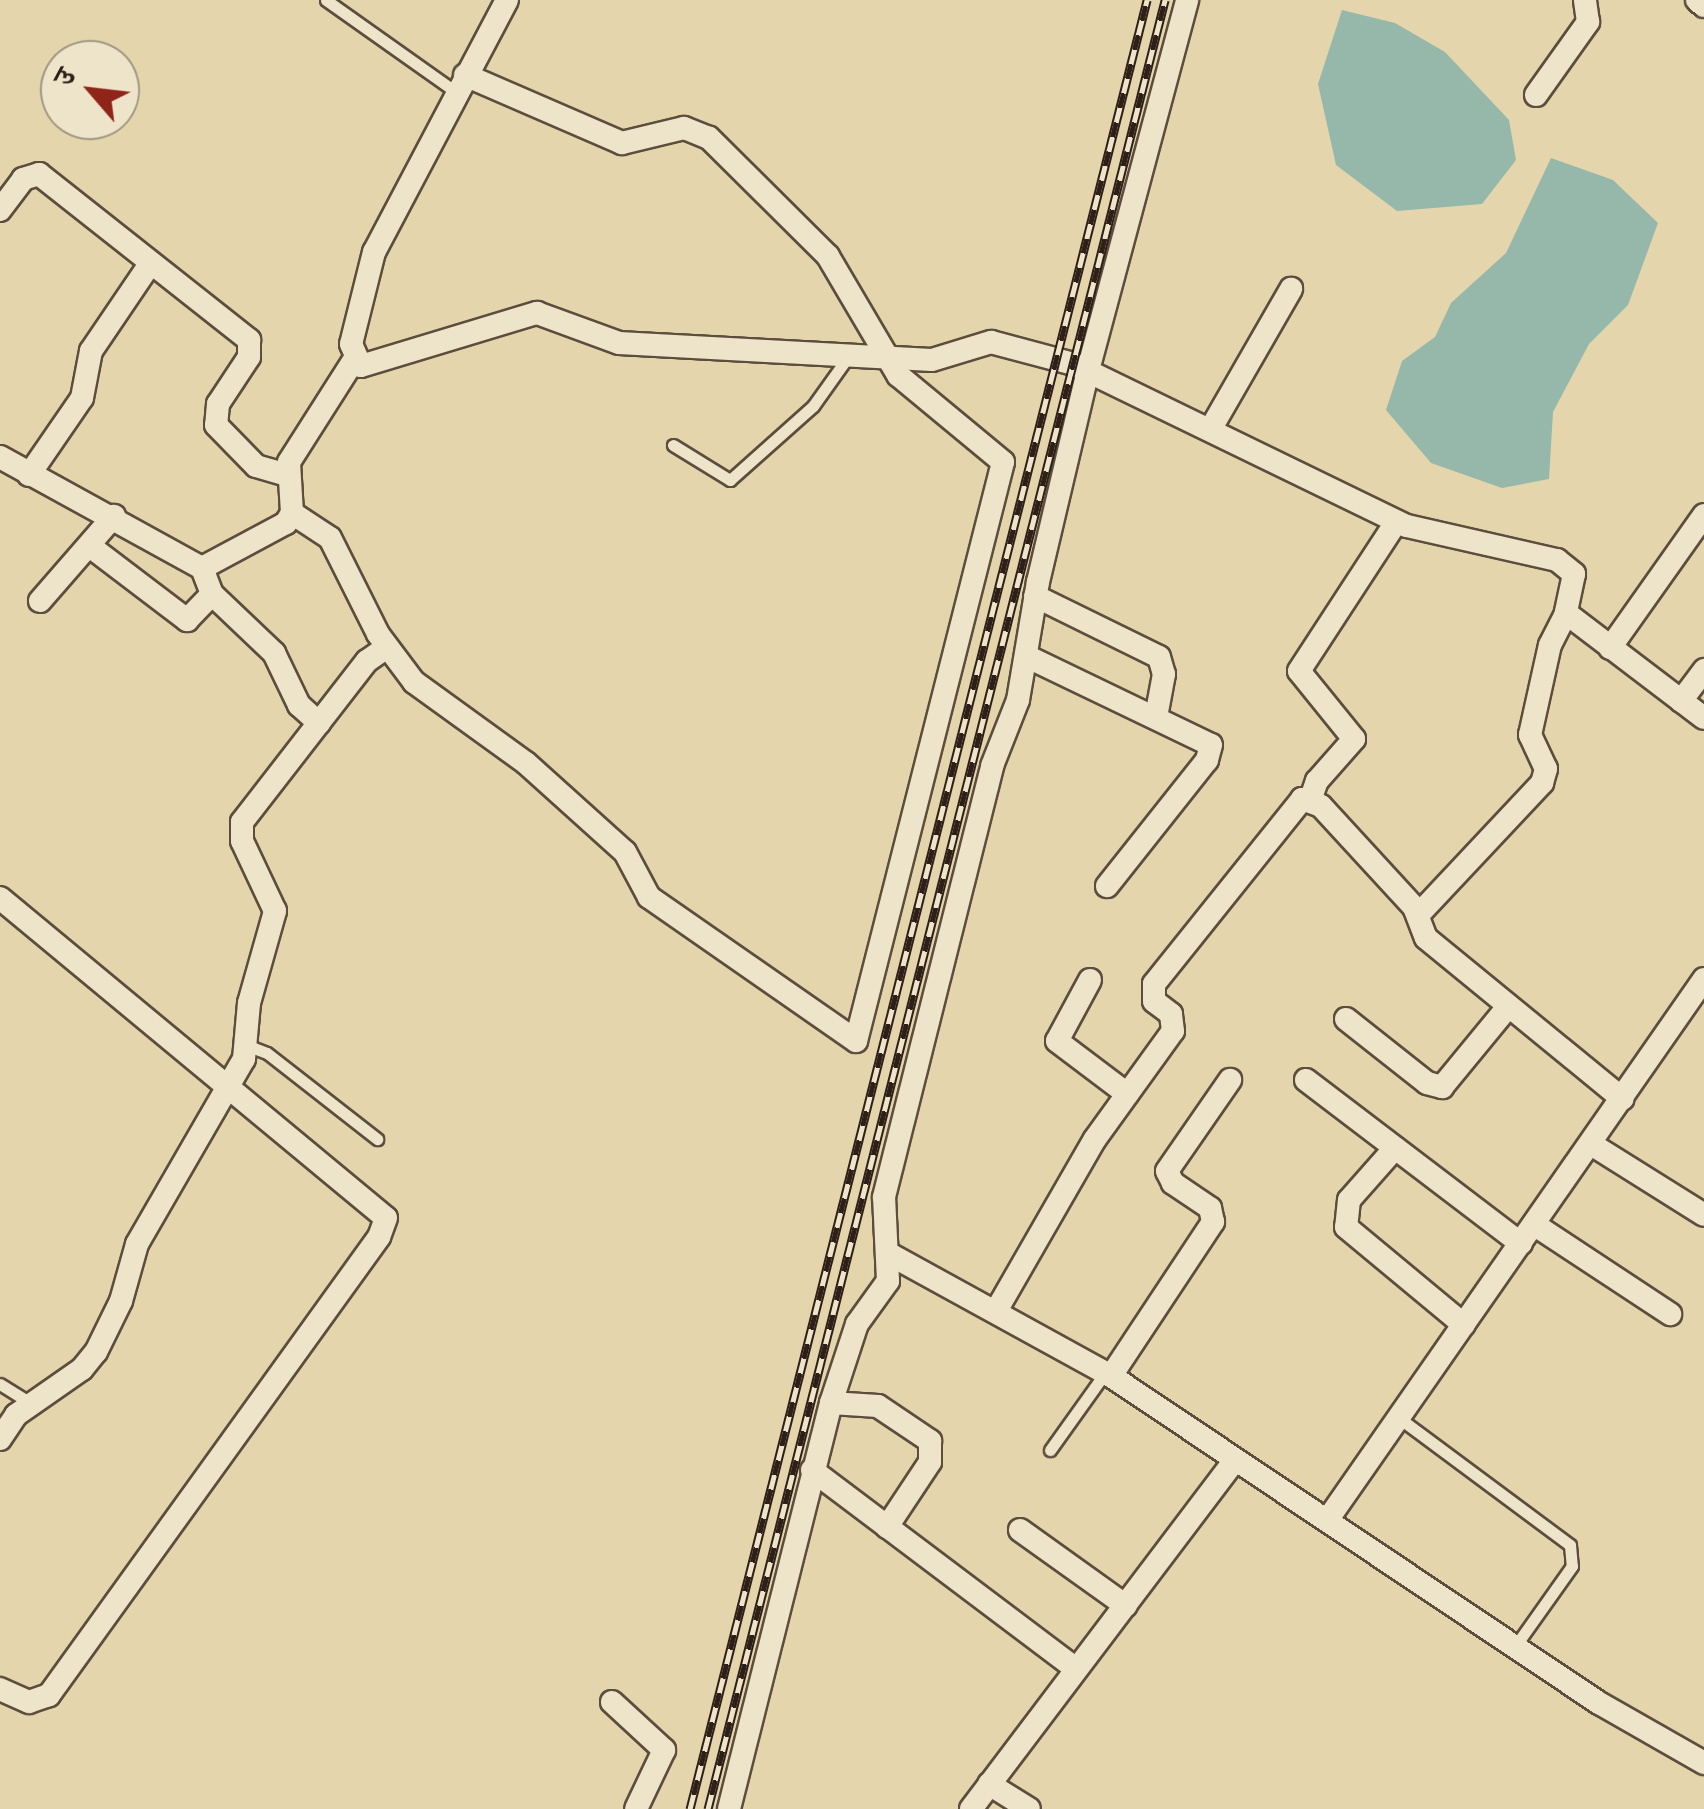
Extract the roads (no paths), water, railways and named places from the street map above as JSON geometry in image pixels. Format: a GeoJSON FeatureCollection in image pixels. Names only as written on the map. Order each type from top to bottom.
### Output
{"type":"FeatureCollection","features":[{"type":"Feature","properties":{"kind":"street"},"geometry":{"type":"LineString","coordinates":[[202,568],[286,523],[292,512],[287,475],[354,360],[351,344],[374,252],[507,0]]}},
{"type":"Feature","properties":{"kind":"street"},"geometry":{"type":"LineString","coordinates":[[729,1809],[831,1403],[857,1324],[888,1281],[891,1255],[884,1198],[1026,656],[1087,374],[1187,0]]}},
{"type":"Feature","properties":{"kind":"street"},"geometry":{"type":"LineString","coordinates":[[1536,95],[1588,22],[1584,0]]}},
{"type":"Feature","properties":{"kind":"street"},"geometry":{"type":"LineString","coordinates":[[1697,0],[1704,6]]}},
{"type":"Feature","properties":{"kind":"street"},"geometry":{"type":"LineString","coordinates":[[292,512],[330,538],[387,647],[414,682],[526,763],[624,852],[648,898],[856,1041],[1004,474],[1000,456],[907,384],[886,358],[828,256],[709,138],[684,128],[622,143],[460,84]]}},
{"type":"Feature","properties":{"kind":"street"},"geometry":{"type":"LineString","coordinates":[[0,210],[22,180],[39,174],[249,340],[250,357],[218,404],[216,425],[256,466],[287,475]]}},
{"type":"Feature","properties":{"kind":"street"},"geometry":{"type":"LineString","coordinates":[[30,475],[82,398],[92,350],[150,264]]}},
{"type":"Feature","properties":{"kind":"street"},"geometry":{"type":"LineString","coordinates":[[1210,430],[1291,289]]}},
{"type":"Feature","properties":{"kind":"street"},"geometry":{"type":"LineString","coordinates":[[354,360],[371,366],[537,313],[602,342],[947,360],[979,342],[991,342],[1073,364],[1396,522],[1472,546],[1557,560],[1574,574],[1566,613],[1550,645],[1530,735],[1546,769],[1542,782],[1419,914]]}},
{"type":"Feature","properties":{"kind":"street"},"geometry":{"type":"LineString","coordinates":[[0,457],[114,516],[202,568],[212,594],[274,653],[300,706],[319,723]]}},
{"type":"Feature","properties":{"kind":"street"},"geometry":{"type":"LineString","coordinates":[[40,601],[114,516]]}},
{"type":"Feature","properties":{"kind":"street"},"geometry":{"type":"LineString","coordinates":[[1610,648],[1704,516]]}},
{"type":"Feature","properties":{"kind":"street"},"geometry":{"type":"LineString","coordinates":[[996,1311],[1175,1021],[1154,1002],[1154,984],[1293,808],[1311,798],[1317,781],[1354,739],[1299,671],[1396,522]]}},
{"type":"Feature","properties":{"kind":"street"},"geometry":{"type":"LineString","coordinates":[[91,546],[186,620],[212,594]]}},
{"type":"Feature","properties":{"kind":"street"},"geometry":{"type":"LineString","coordinates":[[1036,596],[1160,657],[1164,674],[1156,717]]}},
{"type":"Feature","properties":{"kind":"street"},"geometry":{"type":"LineString","coordinates":[[1566,613],[1704,718]]}},
{"type":"Feature","properties":{"kind":"street"},"geometry":{"type":"LineString","coordinates":[[0,1439],[30,1402],[82,1370],[96,1352],[122,1301],[137,1244],[230,1088],[246,1046],[249,1003],[275,912],[240,830],[367,661],[387,647]]}},
{"type":"Feature","properties":{"kind":"street"},"geometry":{"type":"LineString","coordinates":[[1026,656],[1206,740],[1212,751],[1107,886]]}},
{"type":"Feature","properties":{"kind":"street"},"geometry":{"type":"LineString","coordinates":[[1681,701],[1704,670]]}},
{"type":"Feature","properties":{"kind":"street"},"geometry":{"type":"LineString","coordinates":[[1311,798],[1419,914],[1426,938],[1623,1099]]}},
{"type":"Feature","properties":{"kind":"street"},"geometry":{"type":"LineString","coordinates":[[0,898],[379,1208],[384,1228],[48,1695],[29,1702],[0,1689]]}},
{"type":"Feature","properties":{"kind":"street"},"geometry":{"type":"LineString","coordinates":[[1090,980],[1057,1041],[1128,1094]]}},
{"type":"Feature","properties":{"kind":"street"},"geometry":{"type":"LineString","coordinates":[[1328,1519],[1704,980]]}},
{"type":"Feature","properties":{"kind":"street"},"geometry":{"type":"LineString","coordinates":[[1346,1019],[1427,1082],[1442,1087],[1507,1008]]}},
{"type":"Feature","properties":{"kind":"street"},"geometry":{"type":"LineString","coordinates":[[1108,1374],[1213,1222],[1210,1208],[1173,1183],[1168,1171],[1230,1080]]}},
{"type":"Feature","properties":{"kind":"street"},"geometry":{"type":"LineString","coordinates":[[1306,1080],[1394,1148],[1528,1234],[1670,1314]]}},
{"type":"Feature","properties":{"kind":"street"},"geometry":{"type":"LineString","coordinates":[[1591,1144],[1704,1215]]}},
{"type":"Feature","properties":{"kind":"street"},"geometry":{"type":"LineString","coordinates":[[1394,1148],[1349,1200],[1346,1227],[1464,1325]]}},
{"type":"Feature","properties":{"kind":"street"},"geometry":{"type":"LineString","coordinates":[[891,1255],[1108,1374],[1233,1463],[1328,1519],[1599,1704],[1704,1763]]}},
{"type":"Feature","properties":{"kind":"street"},"geometry":{"type":"LineString","coordinates":[[831,1403],[878,1406],[930,1441],[930,1462],[887,1527]]}},
{"type":"Feature","properties":{"kind":"street"},"geometry":{"type":"LineString","coordinates":[[970,1809],[1072,1666],[1126,1606],[1233,1463]]}},
{"type":"Feature","properties":{"kind":"street"},"geometry":{"type":"LineString","coordinates":[[812,1470],[1072,1666]]}},
{"type":"Feature","properties":{"kind":"street"},"geometry":{"type":"LineString","coordinates":[[1020,1530],[1126,1606]]}},
{"type":"Feature","properties":{"kind":"street"},"geometry":{"type":"LineString","coordinates":[[612,1702],[664,1750],[636,1809]]}},
{"type":"Feature","properties":{"kind":"street"},"geometry":{"type":"LineString","coordinates":[[990,1784],[1029,1809]]}},
{"type":"Feature","properties":{"kind":"lane"},"geometry":{"type":"LineString","coordinates":[[326,0],[460,84]]}},
{"type":"Feature","properties":{"kind":"lane"},"geometry":{"type":"LineString","coordinates":[[673,445],[730,480],[813,406],[850,356]]}},
{"type":"Feature","properties":{"kind":"lane"},"geometry":{"type":"LineString","coordinates":[[246,1046],[267,1053],[377,1139]]}},
{"type":"Feature","properties":{"kind":"lane"},"geometry":{"type":"LineString","coordinates":[[1050,1450],[1108,1374]]}},
{"type":"Feature","properties":{"kind":"lane"},"geometry":{"type":"LineString","coordinates":[[0,1384],[30,1402]]}},
{"type":"Feature","properties":{"kind":"lane"},"geometry":{"type":"LineString","coordinates":[[1399,1418],[1570,1544],[1572,1566],[1516,1646]]}},
{"type":"Feature","properties":{"kind":"railway"},"geometry":{"type":"LineString","coordinates":[[690,1809],[1147,0]]}},
{"type":"Feature","properties":{"kind":"railway"},"geometry":{"type":"LineString","coordinates":[[708,1809],[1165,0]]}}]}
